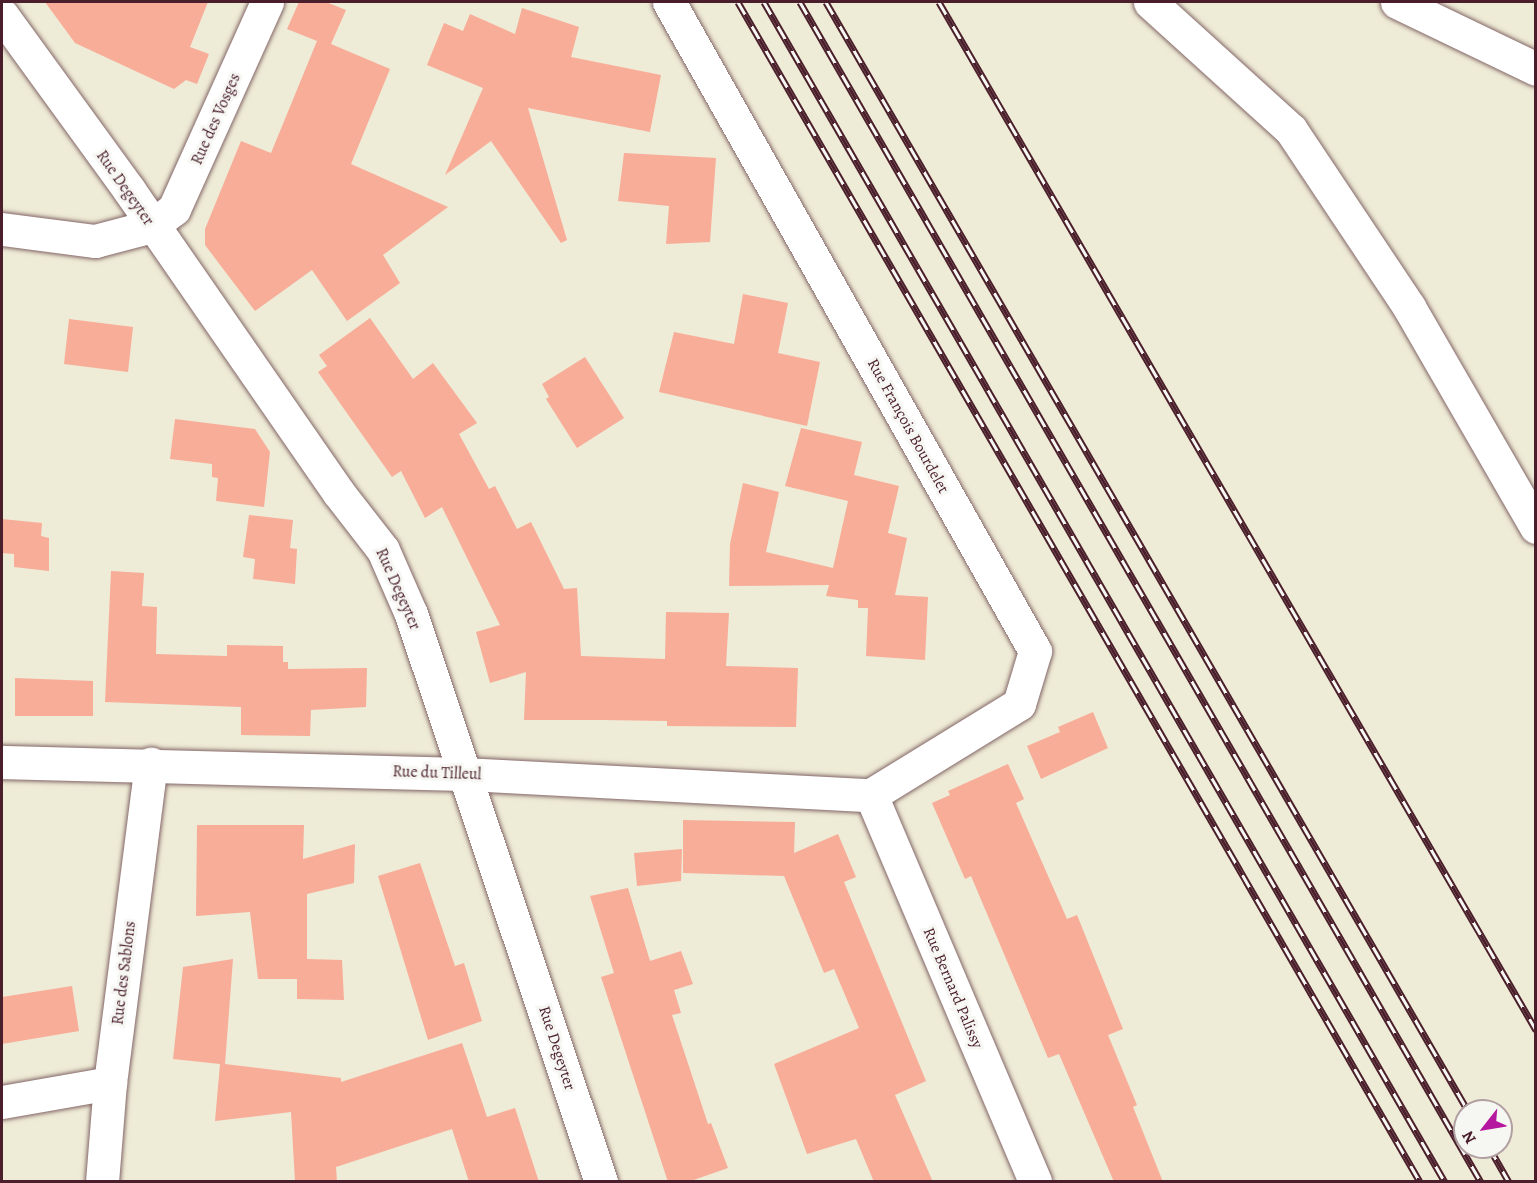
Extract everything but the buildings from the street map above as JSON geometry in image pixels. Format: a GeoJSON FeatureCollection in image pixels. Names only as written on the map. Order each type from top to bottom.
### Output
{"type":"FeatureCollection","features":[{"type":"Feature","properties":{"kind":"street","name":"Rue des Vosges"},"geometry":{"type":"LineString","coordinates":[[152,226],[174,209],[267,2]]}},
{"type":"Feature","properties":{"kind":"street","name":"Rue François Bourdelet"},"geometry":{"type":"LineString","coordinates":[[669,2],[1035,651],[1019,704],[871,795]]}},
{"type":"Feature","properties":{"kind":"street"},"geometry":{"type":"LineString","coordinates":[[1150,2],[1291,130],[1409,307],[1536,527]]}},
{"type":"Feature","properties":{"kind":"street"},"geometry":{"type":"LineString","coordinates":[[1397,2],[1536,69]]}},
{"type":"Feature","properties":{"kind":"street","name":"Rue Degeyter"},"geometry":{"type":"LineString","coordinates":[[2,15],[338,492],[383,550],[411,614],[601,1182]]}},
{"type":"Feature","properties":{"kind":"street"},"geometry":{"type":"LineString","coordinates":[[2,229],[95,241],[152,226]]}},
{"type":"Feature","properties":{"kind":"street","name":"Rue du Tilleul"},"geometry":{"type":"LineString","coordinates":[[2,762],[151,764],[465,774],[871,795]]}},
{"type":"Feature","properties":{"kind":"street","name":"Rue des Sablons"},"geometry":{"type":"LineString","coordinates":[[102,1182],[110,1083],[151,764]]}},
{"type":"Feature","properties":{"kind":"street","name":"Rue Bernard Palissy"},"geometry":{"type":"LineString","coordinates":[[871,795],[1035,1182]]}},
{"type":"Feature","properties":{"kind":"street"},"geometry":{"type":"LineString","coordinates":[[2,1101],[110,1083]]}},
{"type":"Feature","properties":{"kind":"railway"},"geometry":{"type":"LineString","coordinates":[[738,2],[1420,1182]]}},
{"type":"Feature","properties":{"kind":"railway"},"geometry":{"type":"LineString","coordinates":[[764,2],[1445,1182]]}},
{"type":"Feature","properties":{"kind":"railway"},"geometry":{"type":"LineString","coordinates":[[800,2],[1481,1182]]}},
{"type":"Feature","properties":{"kind":"railway"},"geometry":{"type":"LineString","coordinates":[[826,2],[1461,1099]]}},
{"type":"Feature","properties":{"kind":"railway"},"geometry":{"type":"LineString","coordinates":[[939,2],[1536,1030]]}},
{"type":"Feature","properties":{"kind":"railway"},"geometry":{"type":"LineString","coordinates":[[1496,1159],[1509,1182]]}}]}
